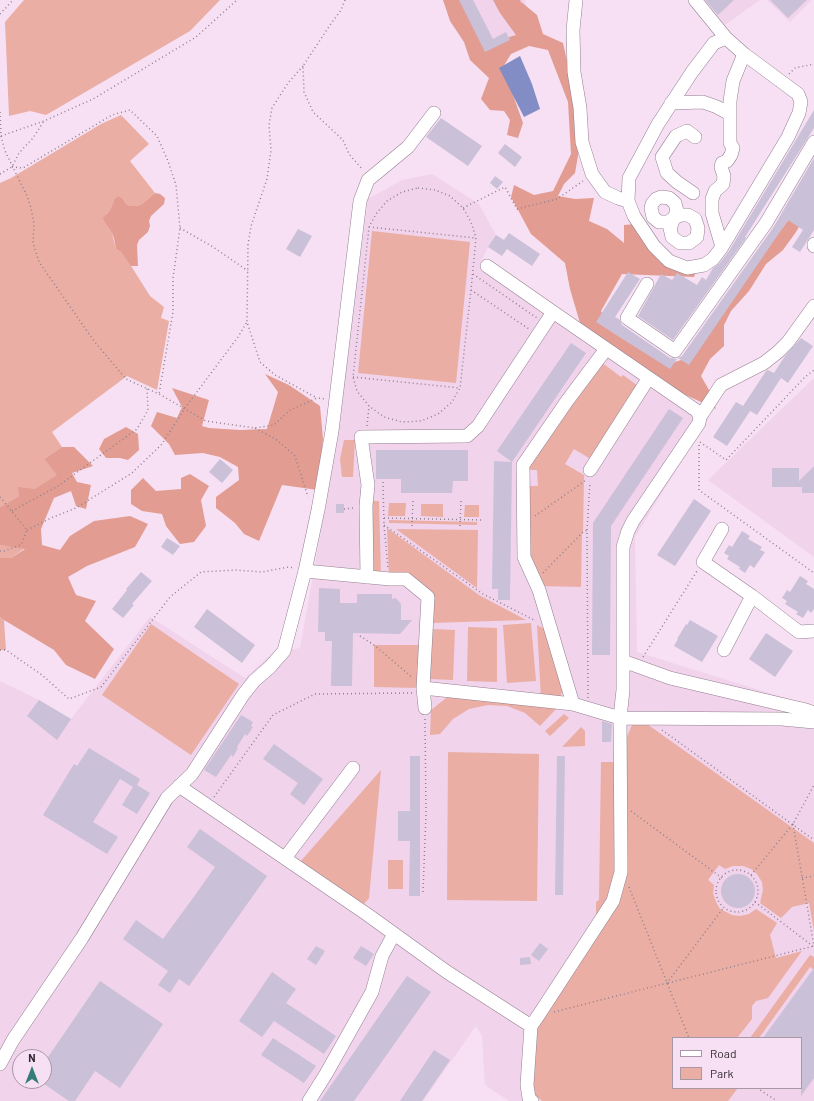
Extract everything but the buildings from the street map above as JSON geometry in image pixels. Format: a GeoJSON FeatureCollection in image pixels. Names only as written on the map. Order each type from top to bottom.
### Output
{"type":"FeatureCollection","features":[{"type":"Feature","properties":{"kind":"lane"},"geometry":{"type":"LineString","coordinates":[[576,0],[573,30],[574,72],[580,108],[582,142],[592,174],[606,192],[628,201]]}},
{"type":"Feature","properties":{"kind":"lane"},"geometry":{"type":"LineString","coordinates":[[695,0],[726,38],[744,54],[783,81],[798,94],[801,102],[800,113],[788,137],[720,243],[713,258],[704,265],[688,268],[668,262],[650,240],[634,216],[628,201],[629,178],[658,124],[692,72],[714,43],[726,38]]}},
{"type":"Feature","properties":{"kind":"lane"},"geometry":{"type":"LineString","coordinates":[[720,243],[712,213],[712,199],[715,191],[723,184],[724,176],[721,167],[722,163],[727,161],[731,155],[730,101],[733,81],[744,54]]}},
{"type":"Feature","properties":{"kind":"lane"},"geometry":{"type":"LineString","coordinates":[[672,103],[703,102],[730,114]]}},
{"type":"Feature","properties":{"kind":"lane"},"geometry":{"type":"LineString","coordinates":[[0,1064],[14,1040],[82,938],[167,798],[192,774],[254,680],[270,667],[284,652],[305,571],[318,510],[332,431],[334,401],[360,200],[368,180],[408,147],[434,113]]}},
{"type":"Feature","properties":{"kind":"lane"},"geometry":{"type":"LineString","coordinates":[[662,157],[676,136],[687,131],[695,137]]}},
{"type":"Feature","properties":{"kind":"lane"},"geometry":{"type":"LineString","coordinates":[[647,284],[627,318],[675,351],[766,223],[814,142]]}},
{"type":"Feature","properties":{"kind":"lane"},"geometry":{"type":"LineString","coordinates":[[642,154],[647,156],[662,157]]}},
{"type":"Feature","properties":{"kind":"lane"},"geometry":{"type":"LineString","coordinates":[[662,157],[667,173],[693,193]]}},
{"type":"Feature","properties":{"kind":"lane"},"geometry":{"type":"LineString","coordinates":[[697,237],[698,228],[695,219],[688,215],[681,215],[674,218],[670,228],[672,237],[680,242],[689,242],[697,237],[720,243]]}},
{"type":"Feature","properties":{"kind":"lane"},"geometry":{"type":"LineString","coordinates":[[487,266],[697,412],[700,417]]}},
{"type":"Feature","properties":{"kind":"lane"},"geometry":{"type":"LineString","coordinates":[[532,1101],[529,1098],[527,1085],[534,1021],[613,901],[621,872],[620,718],[623,690],[623,547],[628,531],[699,423],[700,417],[721,385],[764,363],[778,352],[788,342],[814,306]]}},
{"type":"Feature","properties":{"kind":"lane"},"geometry":{"type":"LineString","coordinates":[[367,577],[366,506],[368,485],[361,437],[467,436],[478,426],[553,312]]}},
{"type":"Feature","properties":{"kind":"lane"},"geometry":{"type":"LineString","coordinates":[[572,704],[539,590],[524,557],[523,465],[567,401],[606,349]]}},
{"type":"Feature","properties":{"kind":"lane"},"geometry":{"type":"LineString","coordinates":[[590,470],[648,379]]}},
{"type":"Feature","properties":{"kind":"lane"},"geometry":{"type":"LineString","coordinates":[[722,528],[702,562],[752,596],[799,632],[814,631]]}},
{"type":"Feature","properties":{"kind":"lane"},"geometry":{"type":"LineString","coordinates":[[305,571],[390,579],[406,579],[428,597],[423,690],[425,708]]}},
{"type":"Feature","properties":{"kind":"lane"},"geometry":{"type":"LineString","coordinates":[[724,650],[752,596]]}},
{"type":"Feature","properties":{"kind":"lane"},"geometry":{"type":"LineString","coordinates":[[623,661],[670,678],[814,713]]}},
{"type":"Feature","properties":{"kind":"lane"},"geometry":{"type":"LineString","coordinates":[[423,690],[572,704],[620,718],[782,719],[814,722]]}},
{"type":"Feature","properties":{"kind":"lane"},"geometry":{"type":"LineString","coordinates":[[285,858],[352,768]]}},
{"type":"Feature","properties":{"kind":"lane"},"geometry":{"type":"LineString","coordinates":[[180,786],[372,918],[447,972],[534,1021]]}},
{"type":"Feature","properties":{"kind":"lane"},"geometry":{"type":"LineString","coordinates":[[309,1101],[326,1074],[372,992],[382,956],[394,934]]}},
{"type":"Feature","properties":{"kind":"path"},"geometry":{"type":"LineString","coordinates":[[0,14],[13,0]]}},
{"type":"Feature","properties":{"kind":"path"},"geometry":{"type":"LineString","coordinates":[[1,136],[44,120],[93,99],[196,37],[237,0]]}},
{"type":"Feature","properties":{"kind":"path"},"geometry":{"type":"LineString","coordinates":[[334,401],[317,398],[275,375],[260,362],[246,322],[248,244],[251,226],[267,179],[271,150],[269,125],[272,108],[288,83],[303,66],[341,10],[345,0]]}},
{"type":"Feature","properties":{"kind":"path"},"geometry":{"type":"LineString","coordinates":[[783,81],[795,68],[814,64]]}},
{"type":"Feature","properties":{"kind":"path"},"geometry":{"type":"LineString","coordinates":[[303,66],[304,92],[313,112],[343,140],[349,154],[361,167],[368,180]]}},
{"type":"Feature","properties":{"kind":"path"},"geometry":{"type":"LineString","coordinates":[[12,167],[23,168],[112,115],[130,110],[157,136],[168,161],[176,185],[180,228],[173,278],[173,312],[159,394]]}},
{"type":"Feature","properties":{"kind":"path"},"geometry":{"type":"LineString","coordinates":[[0,112],[1,136],[5,150],[27,196],[31,208],[34,224],[33,243],[39,262],[94,341],[126,379],[159,394],[206,421],[255,428],[274,425],[290,410],[317,398]]}},
{"type":"Feature","properties":{"kind":"path"},"geometry":{"type":"LineString","coordinates":[[0,174],[12,167],[19,152],[33,138],[44,120]]}},
{"type":"Feature","properties":{"kind":"path"},"geometry":{"type":"LineString","coordinates":[[463,208],[505,187],[517,209],[557,199],[592,174]]}},
{"type":"Feature","properties":{"kind":"path"},"geometry":{"type":"LineString","coordinates":[[418,188],[435,190],[450,196],[463,208],[471,222],[476,238],[472,290],[460,388],[452,402],[438,414],[421,421],[402,422],[384,417],[368,406],[357,391],[353,377],[369,227],[376,214],[387,201],[402,192],[418,188]]}},
{"type":"Feature","properties":{"kind":"path"},"geometry":{"type":"LineString","coordinates":[[369,227],[476,238]]}},
{"type":"Feature","properties":{"kind":"path"},"geometry":{"type":"LineString","coordinates":[[180,228],[213,247],[248,271]]}},
{"type":"Feature","properties":{"kind":"path"},"geometry":{"type":"LineString","coordinates":[[473,273],[545,324]]}},
{"type":"Feature","properties":{"kind":"path"},"geometry":{"type":"LineString","coordinates":[[472,290],[537,335]]}},
{"type":"Feature","properties":{"kind":"path"},"geometry":{"type":"LineString","coordinates":[[0,551],[4,551],[21,544],[27,530],[76,508],[132,473],[162,444],[185,408],[238,337],[246,322]]}},
{"type":"Feature","properties":{"kind":"path"},"geometry":{"type":"LineString","coordinates":[[814,370],[805,377],[726,460],[698,441],[698,448],[699,490],[814,573]]}},
{"type":"Feature","properties":{"kind":"path"},"geometry":{"type":"LineString","coordinates":[[353,377],[460,388]]}},
{"type":"Feature","properties":{"kind":"path"},"geometry":{"type":"LineString","coordinates":[[12,511],[58,486],[138,429],[148,410],[147,388]]}},
{"type":"Feature","properties":{"kind":"path"},"geometry":{"type":"LineString","coordinates":[[367,437],[368,406]]}},
{"type":"Feature","properties":{"kind":"path"},"geometry":{"type":"LineString","coordinates":[[255,428],[277,440],[295,456],[310,503],[318,510]]}},
{"type":"Feature","properties":{"kind":"path"},"geometry":{"type":"LineString","coordinates":[[524,524],[590,477],[587,530],[588,708]]}},
{"type":"Feature","properties":{"kind":"path"},"geometry":{"type":"LineString","coordinates":[[383,482],[384,525],[390,579]]}},
{"type":"Feature","properties":{"kind":"path"},"geometry":{"type":"LineString","coordinates":[[0,497],[27,530]]}},
{"type":"Feature","properties":{"kind":"path"},"geometry":{"type":"LineString","coordinates":[[412,526],[413,499]]}},
{"type":"Feature","properties":{"kind":"path"},"geometry":{"type":"LineString","coordinates":[[460,526],[461,500]]}},
{"type":"Feature","properties":{"kind":"path"},"geometry":{"type":"LineString","coordinates":[[384,518],[483,520]]}},
{"type":"Feature","properties":{"kind":"path"},"geometry":{"type":"LineString","coordinates":[[384,525],[483,594],[551,629]]}},
{"type":"Feature","properties":{"kind":"path"},"geometry":{"type":"LineString","coordinates":[[535,582],[582,533],[587,530]]}},
{"type":"Feature","properties":{"kind":"path"},"geometry":{"type":"LineString","coordinates":[[637,666],[702,562]]}},
{"type":"Feature","properties":{"kind":"path"},"geometry":{"type":"LineString","coordinates":[[0,650],[6,650],[42,675],[69,699],[101,687],[170,597],[201,572],[235,570],[262,572],[289,567],[305,571]]}},
{"type":"Feature","properties":{"kind":"path"},"geometry":{"type":"LineString","coordinates":[[360,636],[374,645],[423,690]]}},
{"type":"Feature","properties":{"kind":"path"},"geometry":{"type":"LineString","coordinates":[[209,805],[273,715],[315,694],[423,690]]}},
{"type":"Feature","properties":{"kind":"path"},"geometry":{"type":"LineString","coordinates":[[424,892],[426,814],[425,708]]}},
{"type":"Feature","properties":{"kind":"path"},"geometry":{"type":"LineString","coordinates":[[647,719],[814,840]]}},
{"type":"Feature","properties":{"kind":"path"},"geometry":{"type":"LineString","coordinates":[[751,875],[793,824],[814,785]]}},
{"type":"Feature","properties":{"kind":"path"},"geometry":{"type":"LineString","coordinates":[[621,804],[722,878]]}},
{"type":"Feature","properties":{"kind":"path"},"geometry":{"type":"LineString","coordinates":[[793,824],[814,946]]}},
{"type":"Feature","properties":{"kind":"path"},"geometry":{"type":"LineString","coordinates":[[739,870],[751,875],[757,885],[757,897],[751,907],[741,912],[729,910],[724,907],[717,896],[718,883],[722,878],[726,874],[739,870]]}},
{"type":"Feature","properties":{"kind":"path"},"geometry":{"type":"LineString","coordinates":[[621,872],[627,881],[689,1037]]}},
{"type":"Feature","properties":{"kind":"path"},"geometry":{"type":"LineString","coordinates":[[802,878],[814,876]]}},
{"type":"Feature","properties":{"kind":"path"},"geometry":{"type":"LineString","coordinates":[[755,902],[814,946]]}},
{"type":"Feature","properties":{"kind":"path"},"geometry":{"type":"LineString","coordinates":[[667,983],[724,907]]}},
{"type":"Feature","properties":{"kind":"path"},"geometry":{"type":"LineString","coordinates":[[534,1021],[667,983],[814,946]]}},
{"type":"Feature","properties":{"kind":"path"},"geometry":{"type":"LineString","coordinates":[[759,1089],[777,1101]]}},
{"type":"Feature","properties":{"kind":"shaded area"},"geometry":{"type":"Polygon","coordinates":[[[443,0],[466,0],[490,43],[516,35],[500,13],[493,0],[521,0],[520,1],[537,15],[543,34],[563,43],[570,74],[579,150],[575,173],[564,184],[558,196],[575,199],[594,198],[589,221],[607,229],[624,243],[624,225],[636,224],[647,247],[697,269],[694,277],[622,274],[601,311],[612,332],[665,365],[691,357],[750,272],[814,185],[810,207],[796,232],[783,250],[766,264],[749,291],[731,311],[724,325],[724,346],[710,359],[701,376],[709,390],[716,409],[675,390],[580,323],[570,289],[565,263],[531,234],[511,197],[514,185],[534,195],[553,191],[571,154],[568,102],[548,50],[529,46],[511,54],[503,67],[523,123],[518,138],[507,135],[510,120],[504,111],[490,110],[481,99],[489,78],[470,60],[464,42],[450,21],[443,0]]]}},
{"type":"Feature","properties":{"kind":"shaded area"},"geometry":{"type":"Polygon","coordinates":[[[450,0],[525,0],[532,38],[483,59],[450,0]]]}},
{"type":"Feature","properties":{"kind":"shaded area"},"geometry":{"type":"Polygon","coordinates":[[[695,0],[760,0],[722,27],[695,0]]]}},
{"type":"Feature","properties":{"kind":"shaded area"},"geometry":{"type":"Polygon","coordinates":[[[767,0],[812,0],[790,22],[767,0]]]}},
{"type":"Feature","properties":{"kind":"shaded area"},"geometry":{"type":"Polygon","coordinates":[[[432,174],[479,204],[496,235],[488,247],[480,264],[539,305],[542,301],[709,416],[635,537],[637,652],[814,707],[814,1101],[509,1101],[485,1085],[482,1036],[476,1026],[423,1101],[0,1101],[0,681],[39,700],[71,719],[150,617],[245,678],[271,654],[300,648],[330,482],[368,199],[402,180],[432,174]]]}},
{"type":"Feature","properties":{"kind":"shaded area"},"geometry":{"type":"Polygon","coordinates":[[[155,193],[160,194],[165,198],[164,204],[151,216],[148,232],[139,240],[137,245],[138,266],[131,266],[121,252],[116,249],[112,233],[103,218],[110,210],[114,200],[118,196],[123,199],[126,204],[136,206],[142,204],[155,193]]]}},
{"type":"Feature","properties":{"kind":"shaded area"},"geometry":{"type":"Polygon","coordinates":[[[265,374],[289,385],[320,406],[323,439],[318,490],[282,485],[259,541],[244,534],[235,523],[216,508],[216,497],[239,480],[238,467],[220,457],[203,453],[175,455],[169,444],[151,426],[157,412],[177,418],[182,407],[172,388],[209,400],[202,426],[209,428],[240,430],[267,429],[278,392],[265,374]]]}},
{"type":"Feature","properties":{"kind":"shaded area"},"geometry":{"type":"Polygon","coordinates":[[[814,378],[814,557],[708,480],[814,378]]]}},
{"type":"Feature","properties":{"kind":"shaded area"},"geometry":{"type":"Polygon","coordinates":[[[126,427],[138,434],[139,450],[128,460],[120,458],[106,458],[99,449],[104,439],[126,427]]]}},
{"type":"Feature","properties":{"kind":"shaded area"},"geometry":{"type":"Polygon","coordinates":[[[62,447],[74,447],[93,466],[72,473],[77,482],[91,485],[86,509],[76,506],[71,491],[54,498],[41,529],[42,545],[60,550],[70,536],[94,521],[130,516],[148,524],[135,547],[87,566],[68,577],[76,595],[96,601],[85,621],[114,649],[95,679],[66,665],[54,650],[0,617],[0,558],[11,558],[25,549],[0,545],[0,507],[19,496],[18,487],[34,489],[57,475],[44,459],[62,447]]]}},
{"type":"Feature","properties":{"kind":"shaded area"},"geometry":{"type":"Polygon","coordinates":[[[190,474],[209,486],[201,500],[206,526],[194,542],[180,544],[166,526],[162,514],[142,511],[131,504],[131,490],[143,478],[156,491],[181,489],[181,478],[190,474]]]}},
{"type":"Feature","properties":{"kind":"green space"},"geometry":{"type":"Polygon","coordinates":[[[24,0],[220,0],[190,31],[46,115],[30,111],[9,116],[5,22],[24,0]]]}},
{"type":"Feature","properties":{"kind":"green space"},"geometry":{"type":"Polygon","coordinates":[[[121,115],[149,144],[130,161],[155,193],[142,204],[136,206],[126,204],[123,199],[114,200],[110,210],[106,214],[105,223],[112,233],[116,249],[121,252],[128,261],[150,296],[164,307],[161,318],[169,321],[157,390],[127,376],[52,432],[62,447],[44,459],[58,475],[0,507],[0,183],[11,178],[101,124],[121,115]]]}},
{"type":"Feature","properties":{"kind":"green space"},"geometry":{"type":"Polygon","coordinates":[[[372,231],[470,242],[456,383],[358,373],[372,231]]]}},
{"type":"Feature","properties":{"kind":"green space"},"geometry":{"type":"Polygon","coordinates":[[[600,363],[621,377],[623,375],[638,386],[595,452],[589,458],[574,449],[565,464],[584,475],[581,587],[540,586],[530,560],[527,486],[538,486],[537,470],[526,470],[600,363]]]}},
{"type":"Feature","properties":{"kind":"green space"},"geometry":{"type":"Polygon","coordinates":[[[344,440],[355,440],[353,477],[342,477],[340,459],[344,440]]]}},
{"type":"Feature","properties":{"kind":"green space"},"geometry":{"type":"Polygon","coordinates":[[[369,501],[379,501],[381,575],[371,575],[369,501]]]}},
{"type":"Feature","properties":{"kind":"green space"},"geometry":{"type":"Polygon","coordinates":[[[389,503],[406,503],[405,516],[388,516],[389,503]]]}},
{"type":"Feature","properties":{"kind":"green space"},"geometry":{"type":"Polygon","coordinates":[[[421,504],[443,504],[443,517],[421,516],[421,504]]]}},
{"type":"Feature","properties":{"kind":"green space"},"geometry":{"type":"Polygon","coordinates":[[[465,505],[479,505],[479,517],[464,517],[465,505]]]}},
{"type":"Feature","properties":{"kind":"green space"},"geometry":{"type":"Polygon","coordinates":[[[389,520],[477,522],[477,525],[389,523],[389,520]]]}},
{"type":"Feature","properties":{"kind":"green space"},"geometry":{"type":"Polygon","coordinates":[[[387,528],[479,595],[526,620],[431,623],[430,598],[389,577],[387,528]]]}},
{"type":"Feature","properties":{"kind":"green space"},"geometry":{"type":"Polygon","coordinates":[[[396,529],[478,530],[477,589],[477,588],[396,529]]]}},
{"type":"Feature","properties":{"kind":"green space"},"geometry":{"type":"Polygon","coordinates":[[[0,545],[25,548],[11,558],[0,558],[0,545]]]}},
{"type":"Feature","properties":{"kind":"green space"},"geometry":{"type":"Polygon","coordinates":[[[0,617],[4,620],[6,650],[0,650],[0,617]]]}},
{"type":"Feature","properties":{"kind":"green space"},"geometry":{"type":"Polygon","coordinates":[[[531,623],[536,681],[507,683],[503,625],[531,623]]]}},
{"type":"Feature","properties":{"kind":"green space"},"geometry":{"type":"Polygon","coordinates":[[[151,624],[239,684],[191,755],[102,695],[151,624]]]}},
{"type":"Feature","properties":{"kind":"green space"},"geometry":{"type":"Polygon","coordinates":[[[537,625],[547,630],[563,688],[559,701],[541,698],[537,625]]]}},
{"type":"Feature","properties":{"kind":"green space"},"geometry":{"type":"Polygon","coordinates":[[[468,627],[497,628],[497,682],[467,681],[468,627]]]}},
{"type":"Feature","properties":{"kind":"green space"},"geometry":{"type":"Polygon","coordinates":[[[432,629],[455,630],[453,680],[430,679],[432,629]]]}},
{"type":"Feature","properties":{"kind":"green space"},"geometry":{"type":"Polygon","coordinates":[[[374,645],[419,645],[418,688],[374,687],[374,645]]]}},
{"type":"Feature","properties":{"kind":"green space"},"geometry":{"type":"Polygon","coordinates":[[[450,695],[557,708],[540,726],[525,713],[507,706],[488,705],[469,709],[453,719],[440,734],[430,735],[431,710],[450,695]]]}},
{"type":"Feature","properties":{"kind":"green space"},"geometry":{"type":"Polygon","coordinates":[[[564,714],[569,718],[550,736],[545,731],[564,714]]]}},
{"type":"Feature","properties":{"kind":"green space"},"geometry":{"type":"Polygon","coordinates":[[[647,724],[814,843],[814,931],[809,903],[792,907],[781,918],[760,903],[763,890],[762,882],[757,874],[751,869],[743,866],[733,866],[725,869],[719,865],[708,880],[714,885],[713,893],[720,909],[732,915],[740,916],[749,914],[756,909],[777,923],[770,935],[776,958],[802,951],[768,998],[756,1001],[752,1006],[752,1019],[738,1037],[672,1037],[672,1089],[737,1089],[728,1101],[542,1101],[534,1094],[532,1085],[537,1026],[617,901],[626,739],[632,725],[647,724]]]}},
{"type":"Feature","properties":{"kind":"green space"},"geometry":{"type":"Polygon","coordinates":[[[581,727],[585,731],[585,746],[562,747],[581,727]]]}},
{"type":"Feature","properties":{"kind":"green space"},"geometry":{"type":"Polygon","coordinates":[[[448,752],[539,754],[537,901],[447,900],[448,752]]]}},
{"type":"Feature","properties":{"kind":"green space"},"geometry":{"type":"Polygon","coordinates":[[[601,762],[616,762],[614,882],[608,902],[596,923],[596,902],[599,900],[601,762]]]}},
{"type":"Feature","properties":{"kind":"green space"},"geometry":{"type":"Polygon","coordinates":[[[381,770],[369,898],[363,905],[300,862],[381,770]]]}},
{"type":"Feature","properties":{"kind":"green space"},"geometry":{"type":"Polygon","coordinates":[[[388,860],[403,860],[403,889],[388,889],[388,860]]]}},
{"type":"Feature","properties":{"kind":"green space"},"geometry":{"type":"Polygon","coordinates":[[[810,955],[814,957],[814,970],[810,967],[760,1037],[751,1037],[810,955]]]}},
{"type":"Feature","properties":{"kind":"water"},"geometry":{"type":"Polygon","coordinates":[[[520,56],[532,84],[540,109],[524,117],[499,68],[520,56]]]}}]}
